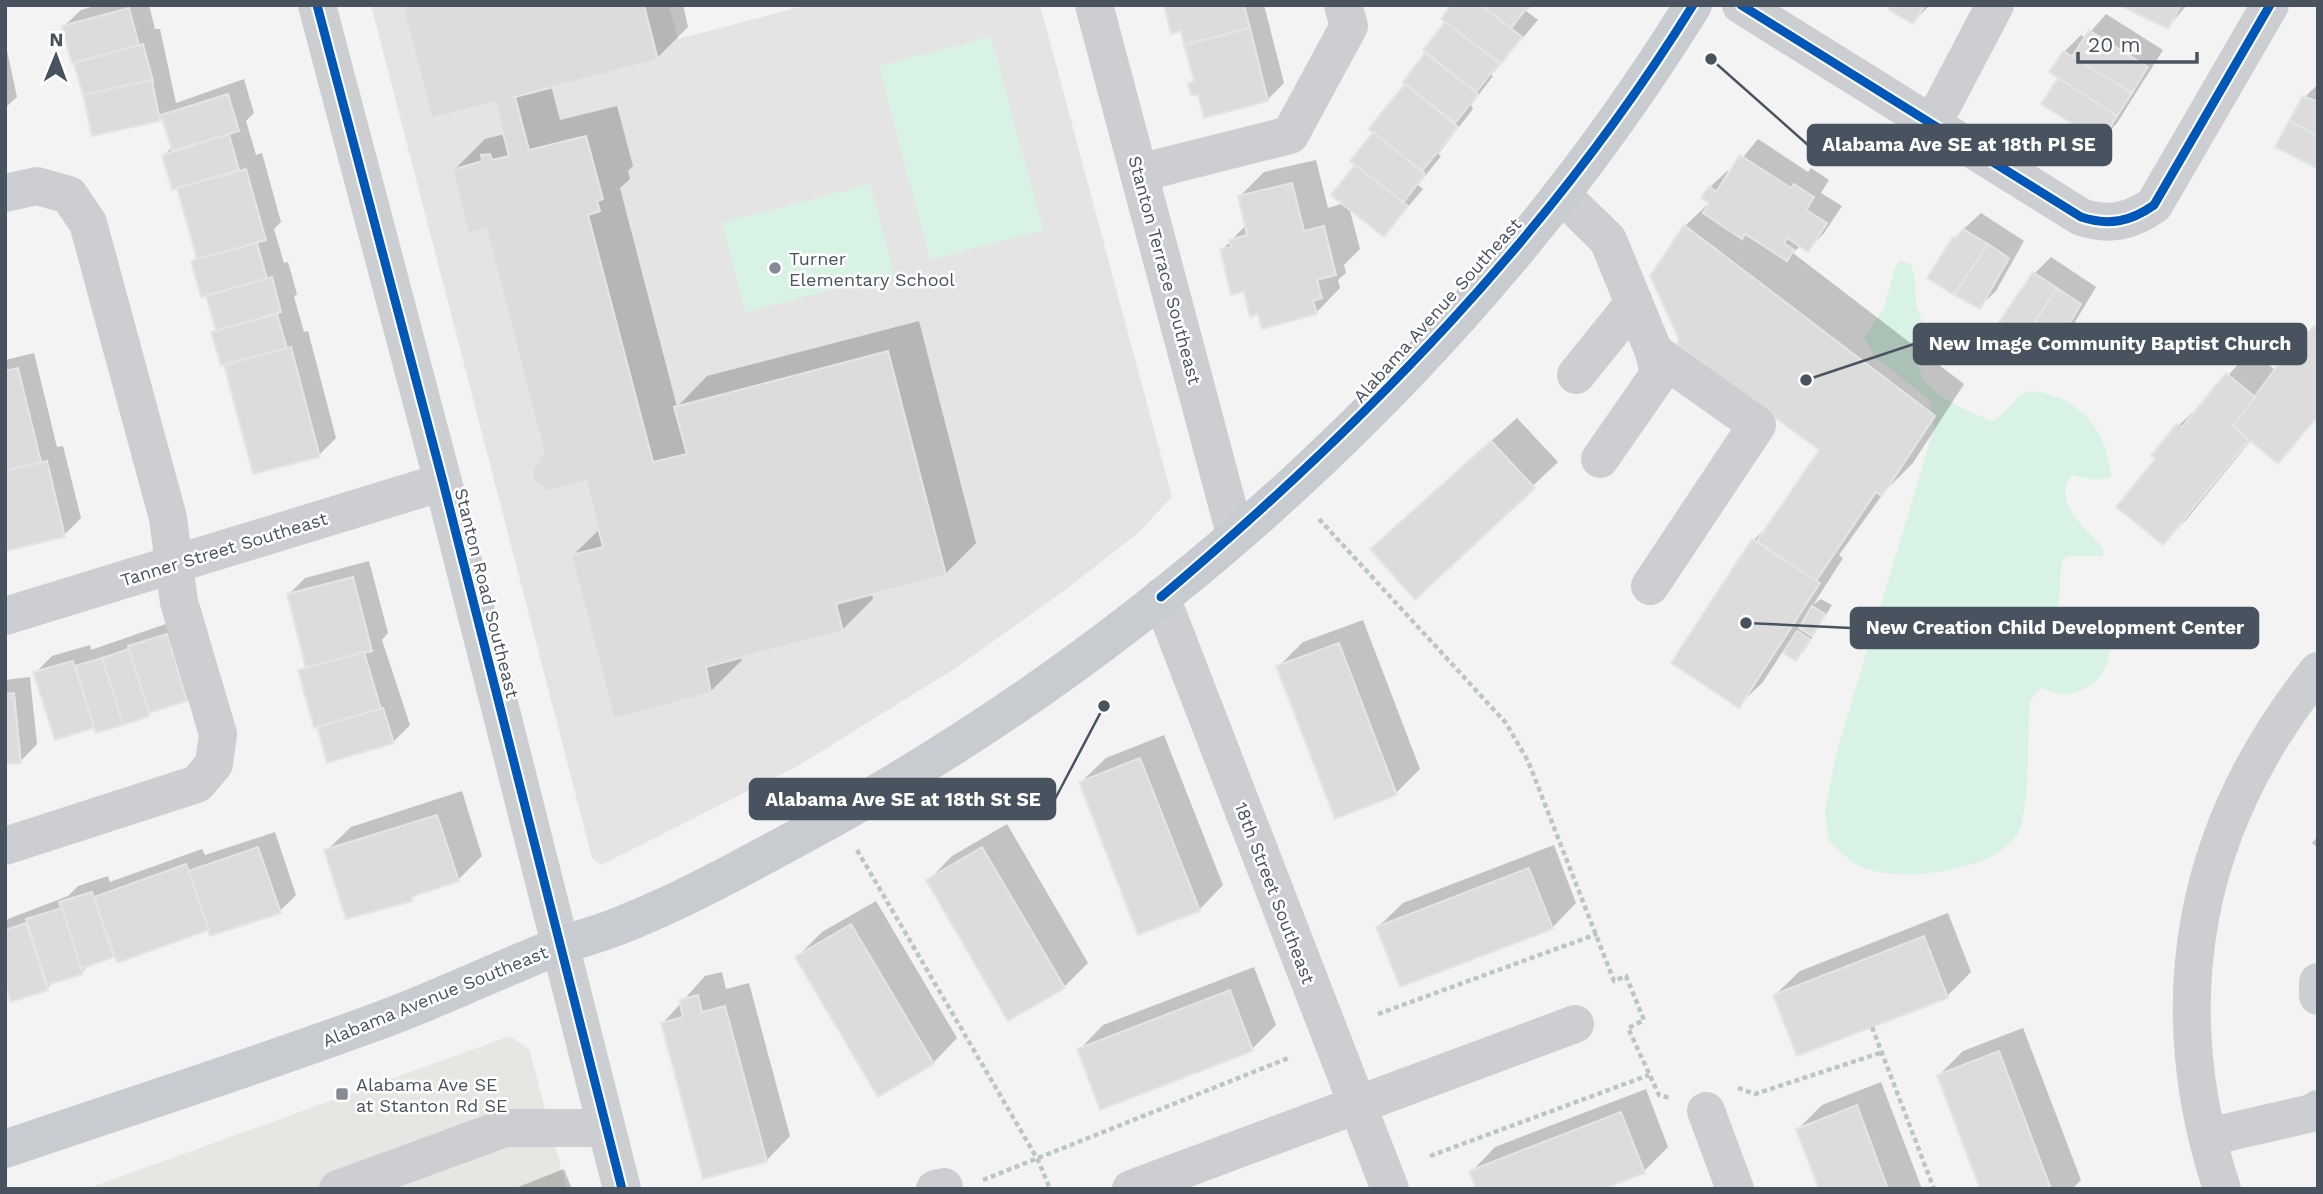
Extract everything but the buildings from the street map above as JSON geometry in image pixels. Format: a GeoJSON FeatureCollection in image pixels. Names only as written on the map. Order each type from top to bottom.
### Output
{"type":"FeatureCollection","features":[{"type":"Feature","properties":{"kind":"main road","name":"Alabama Avenue Southeast"},"geometry":{"type":"LineString","coordinates":[[5,1149],[376,1022],[560,946],[637,918],[833,820],[1003,714],[1160,597],[1236,534],[1382,397],[1470,303],[1561,194],[1649,75],[1693,5]]}},
{"type":"Feature","properties":{"kind":"street","name":"Stanton Road Southeast"},"geometry":{"type":"LineString","coordinates":[[317,5],[443,482],[622,1189]]}},
{"type":"Feature","properties":{"kind":"street","name":"Stanton Terrace Southeast"},"geometry":{"type":"LineString","coordinates":[[1094,5],[1236,534]]}},
{"type":"Feature","properties":{"kind":"street"},"geometry":{"type":"LineString","coordinates":[[1139,173],[1290,135],[1349,26],[1343,5]]}},
{"type":"Feature","properties":{"kind":"street"},"geometry":{"type":"LineString","coordinates":[[1741,5],[2081,217],[2097,222],[2123,222],[2154,205],[2270,5]]}},
{"type":"Feature","properties":{"kind":"street"},"geometry":{"type":"LineString","coordinates":[[1932,125],[1995,5]]}},
{"type":"Feature","properties":{"kind":"street"},"geometry":{"type":"LineString","coordinates":[[5,193],[37,186],[69,195],[88,223],[168,518],[179,602],[218,734],[215,764],[197,784],[5,846]]}},
{"type":"Feature","properties":{"kind":"street"},"geometry":{"type":"LineString","coordinates":[[1561,194],[1608,240],[1654,352],[1659,374],[1600,459]]}},
{"type":"Feature","properties":{"kind":"street"},"geometry":{"type":"LineString","coordinates":[[1576,375],[1634,303]]}},
{"type":"Feature","properties":{"kind":"street"},"geometry":{"type":"LineString","coordinates":[[1650,586],[1757,425],[1654,352]]}},
{"type":"Feature","properties":{"kind":"street","name":"Tanner Street Southeast"},"geometry":{"type":"LineString","coordinates":[[5,616],[443,482]]}},
{"type":"Feature","properties":{"kind":"street","name":"18th Street Southeast"},"geometry":{"type":"LineString","coordinates":[[1160,597],[1390,1189]]}},
{"type":"Feature","properties":{"kind":"street"},"geometry":{"type":"LineString","coordinates":[[2222,1189],[2208,1137],[2194,1063],[2190,984],[2203,903],[2217,851],[2236,800],[2260,751],[2318,671]]}},
{"type":"Feature","properties":{"kind":"street"},"geometry":{"type":"LineString","coordinates":[[2318,982],[2318,996]]}},
{"type":"Feature","properties":{"kind":"street"},"geometry":{"type":"LineString","coordinates":[[1131,1189],[1576,1024]]}},
{"type":"Feature","properties":{"kind":"street"},"geometry":{"type":"LineString","coordinates":[[1689,1105],[1735,1189]]}},
{"type":"Feature","properties":{"kind":"street"},"geometry":{"type":"LineString","coordinates":[[2208,1137],[2312,1113],[2318,1109]]}},
{"type":"Feature","properties":{"kind":"street"},"geometry":{"type":"LineString","coordinates":[[338,1189],[505,1128],[606,1128]]}},
{"type":"Feature","properties":{"kind":"path"},"geometry":{"type":"LineString","coordinates":[[1319,519],[1506,723],[1528,761],[1614,981],[1626,976],[1644,1020],[1628,1028],[1659,1095],[1689,1105]]}},
{"type":"Feature","properties":{"kind":"path"},"geometry":{"type":"LineString","coordinates":[[858,850],[1038,1160],[1050,1189]]}},
{"type":"Feature","properties":{"kind":"path"},"geometry":{"type":"LineString","coordinates":[[1378,1014],[1597,934]]}},
{"type":"Feature","properties":{"kind":"path"},"geometry":{"type":"LineString","coordinates":[[1872,1027],[1934,1189]]}},
{"type":"Feature","properties":{"kind":"path"},"geometry":{"type":"LineString","coordinates":[[1735,1086],[1755,1094],[1880,1053]]}},
{"type":"Feature","properties":{"kind":"path"},"geometry":{"type":"LineString","coordinates":[[981,1180],[1038,1160],[1291,1057]]}},
{"type":"Feature","properties":{"kind":"path"},"geometry":{"type":"LineString","coordinates":[[1430,1156],[1650,1074]]}},
{"type":"Feature","properties":{"kind":"shaded area","name":"Turner Elementary School"},"geometry":{"type":"Polygon","coordinates":[[[371,5],[669,5],[678,39],[808,5],[1040,5],[1172,497],[1138,533],[1065,590],[957,667],[798,766],[601,865],[592,858],[371,5]]]}},
{"type":"Feature","properties":{"kind":"shaded area"},"geometry":{"type":"Polygon","coordinates":[[[510,1036],[529,1049],[567,1189],[86,1189],[510,1036]]]}},
{"type":"Feature","properties":{"kind":"green space"},"geometry":{"type":"Polygon","coordinates":[[[991,37],[1043,230],[930,260],[879,66],[991,37]]]}},
{"type":"Feature","properties":{"kind":"green space"},"geometry":{"type":"Polygon","coordinates":[[[870,184],[894,274],[745,312],[722,223],[870,184]]]}},
{"type":"Feature","properties":{"kind":"green space"},"geometry":{"type":"Polygon","coordinates":[[[1900,261],[1910,263],[1915,278],[1916,306],[1923,324],[1918,343],[1912,349],[1921,374],[1930,387],[1956,405],[1994,421],[2018,397],[2027,392],[2044,393],[2067,402],[2078,409],[2095,428],[2106,451],[2111,477],[2096,480],[2072,475],[2066,484],[2065,494],[2073,514],[2103,548],[2103,556],[2068,556],[2062,561],[2058,608],[2108,632],[2109,654],[2103,672],[2097,680],[2079,691],[2062,694],[2041,688],[2030,700],[2023,818],[2020,829],[2010,844],[1993,856],[1971,865],[1920,874],[1874,871],[1853,863],[1828,840],[1825,810],[1836,754],[1934,428],[1930,400],[1875,357],[1864,337],[1883,310],[1895,268],[1900,261]]]}},
{"type":"Feature","properties":{"kind":"cycle path"},"geometry":{"type":"LineString","coordinates":[[317,5],[443,482],[622,1189]]}},
{"type":"Feature","properties":{"kind":"cycle path"},"geometry":{"type":"LineString","coordinates":[[1161,597],[1310,464],[1382,394],[1450,322],[1579,170],[1638,89],[1693,5]]}},
{"type":"Feature","properties":{"kind":"cycle path"},"geometry":{"type":"LineString","coordinates":[[1741,5],[2081,217],[2110,222],[2128,219],[2154,205],[2270,5]]}},
{"type":"Feature","properties":{"kind":"place","name":"Alabama Ave SE at 18th Pl SE"},"geometry":{"type":"Point","coordinates":[1711,59]}},
{"type":"Feature","properties":{"kind":"place","name":"Turner Elementary School"},"geometry":{"type":"Point","coordinates":[775,268]}},
{"type":"Feature","properties":{"kind":"place","name":"New Image Community Baptist Church"},"geometry":{"type":"Point","coordinates":[1806,380]}},
{"type":"Feature","properties":{"kind":"place","name":"New Creation Child Development Center"},"geometry":{"type":"Point","coordinates":[1746,623]}},
{"type":"Feature","properties":{"kind":"place","name":"Alabama Ave SE at 18th St SE"},"geometry":{"type":"Point","coordinates":[1104,706]}},
{"type":"Feature","properties":{"kind":"place","name":"Alabama Ave SE at Stanton Rd SE"},"geometry":{"type":"Point","coordinates":[342,1094]}}]}
